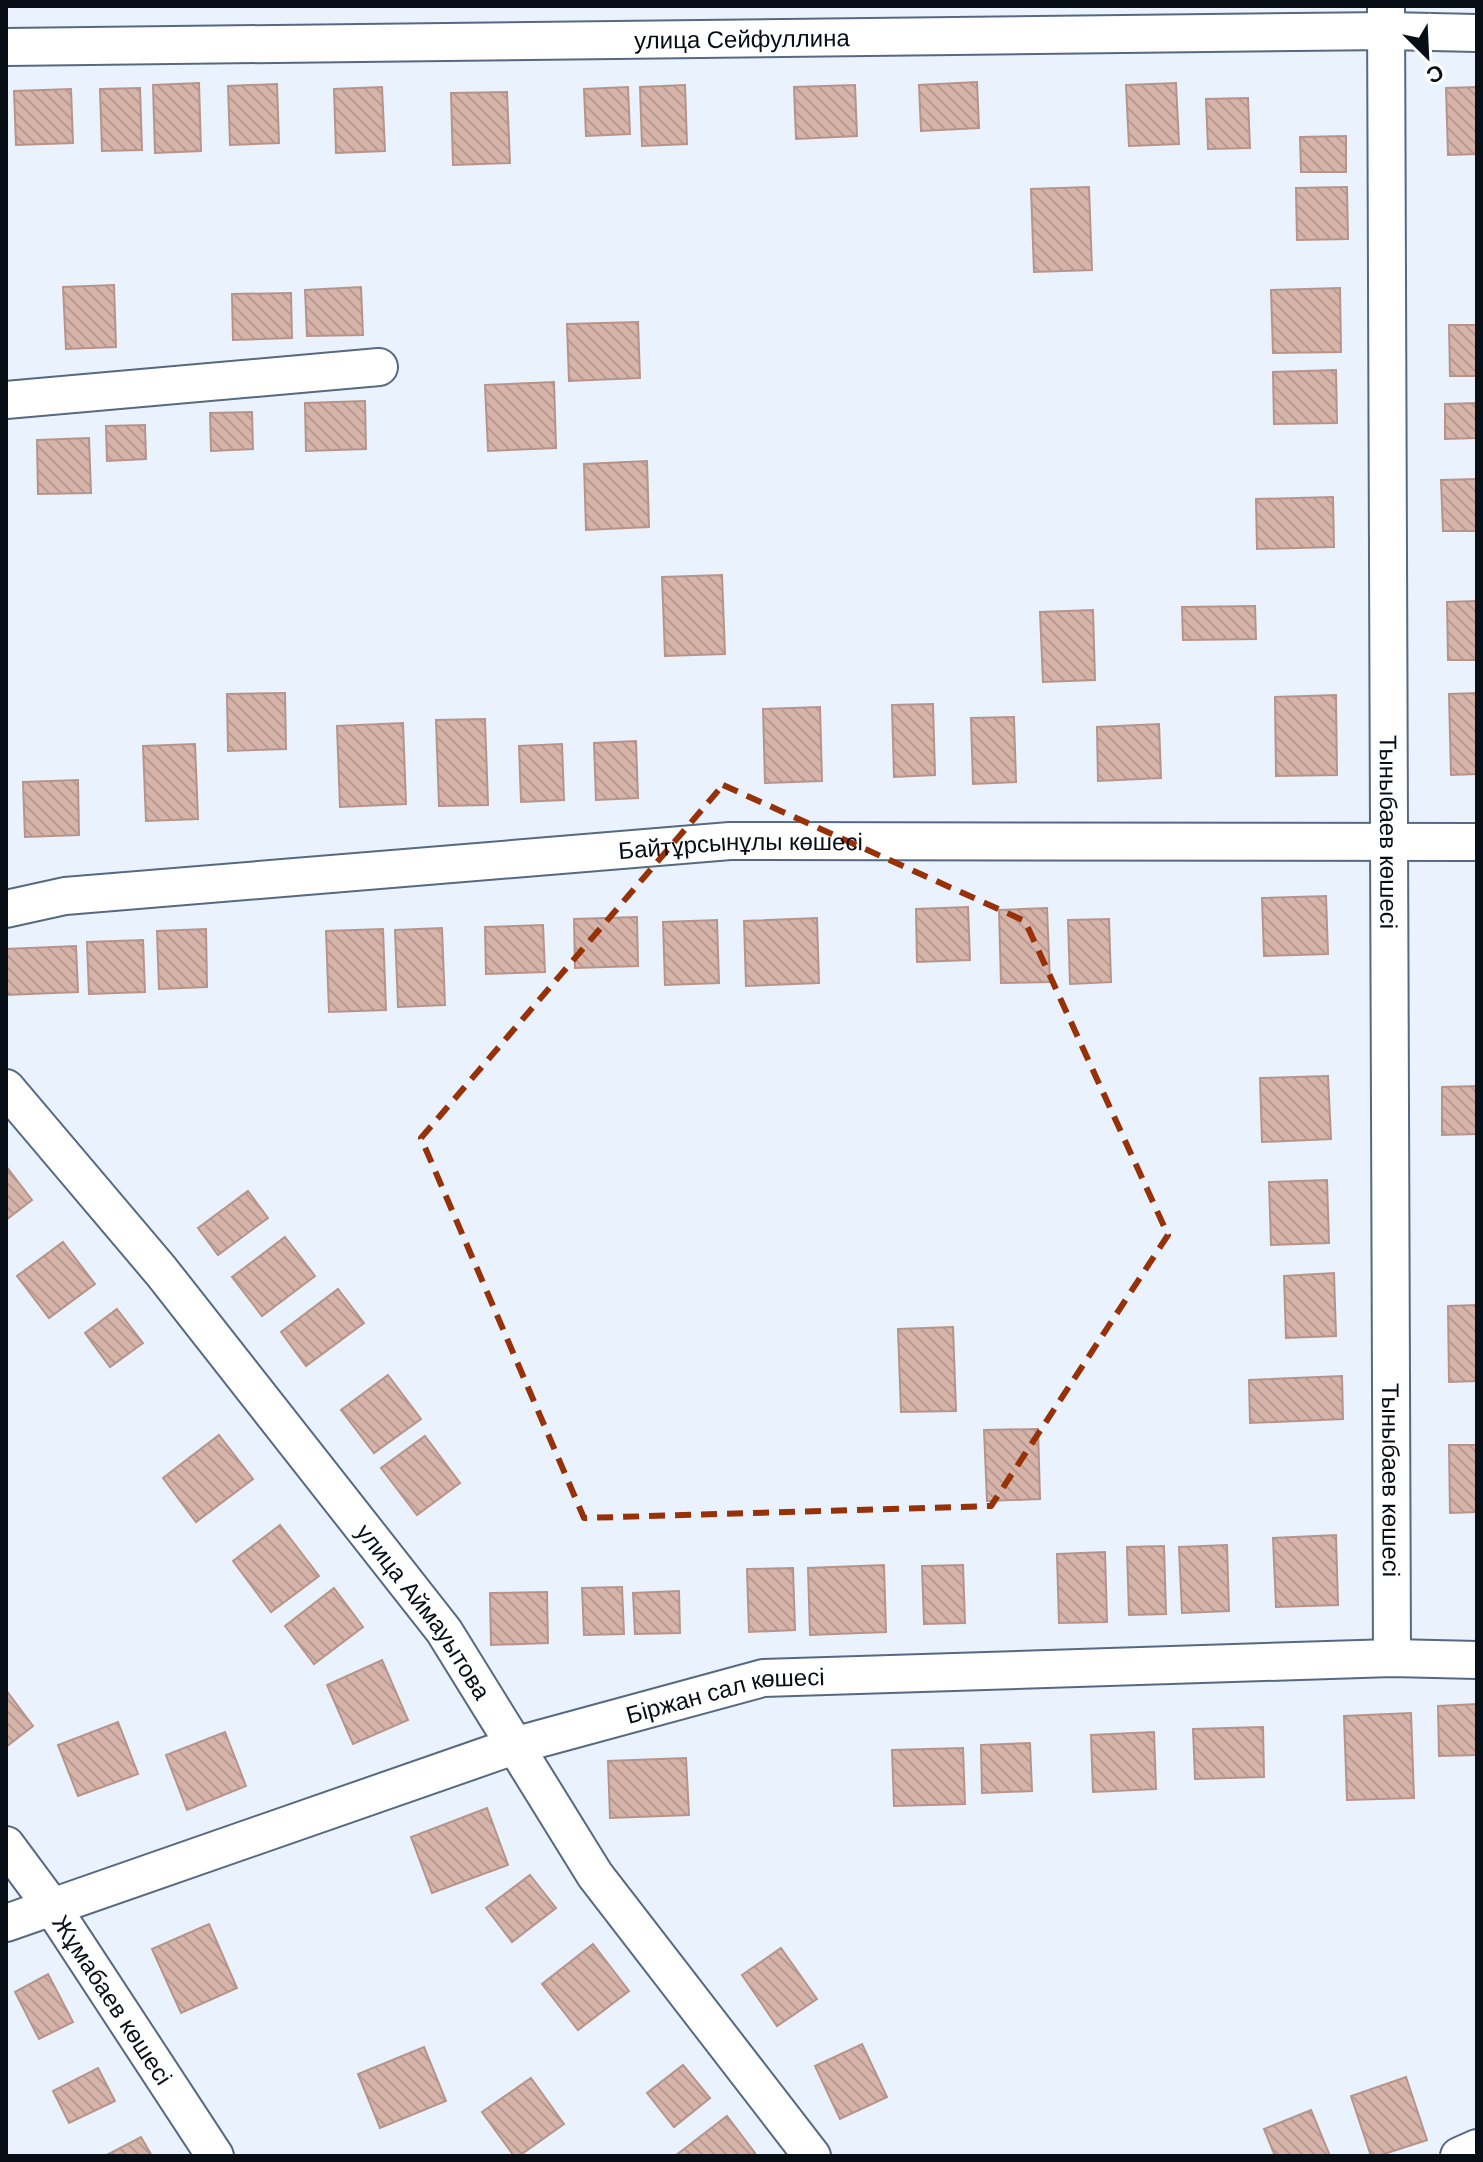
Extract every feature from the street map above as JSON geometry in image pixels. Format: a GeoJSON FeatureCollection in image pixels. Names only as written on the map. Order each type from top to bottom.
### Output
{"type":"FeatureCollection","features":[{"type":"Feature","properties":{"kind":"street","name":"улица Сейфуллина"},"geometry":{"type":"LineString","coordinates":[[6,47],[1387,18],[1477,33]]}},
{"type":"Feature","properties":{"kind":"street","name":"Тыныбаев көшесі"},"geometry":{"type":"LineString","coordinates":[[1387,18],[1387,843],[1392,1658]]}},
{"type":"Feature","properties":{"kind":"street"},"geometry":{"type":"LineString","coordinates":[[6,400],[379,367]]}},
{"type":"Feature","properties":{"kind":"street","name":"Байтұрсынұлы көшесі"},"geometry":{"type":"LineString","coordinates":[[6,909],[65,896],[730,841],[1477,842]]}},
{"type":"Feature","properties":{"kind":"street","name":"улица Аймауытова"},"geometry":{"type":"LineString","coordinates":[[6,1088],[161,1271],[444,1631],[595,1875],[812,2156]]}},
{"type":"Feature","properties":{"kind":"street","name":"Біржан сал көшесі"},"geometry":{"type":"LineString","coordinates":[[6,1923],[517,1745],[763,1678],[1392,1658],[1477,1660]]}},
{"type":"Feature","properties":{"kind":"street","name":"Жұмабаев көшесі"},"geometry":{"type":"LineString","coordinates":[[6,1845],[52,1907],[215,2156]]}},
{"type":"Feature","properties":{"kind":"street"},"geometry":{"type":"LineString","coordinates":[[1459,2156],[1477,2148]]}},
{"type":"Feature","properties":{"kind":"highlighted area"},"geometry":{"type":"Polygon","coordinates":[[[723,785],[1025,921],[1168,1235],[991,1506],[584,1518],[421,1138],[723,785]]]}},
{"type":"Feature","properties":{"kind":"building"},"geometry":{"type":"Polygon","coordinates":[[[977,82],[979,128],[921,131],[919,85],[977,82]]]}},
{"type":"Feature","properties":{"kind":"building"},"geometry":{"type":"Polygon","coordinates":[[[199,83],[201,151],[155,153],[153,85],[199,83]]]}},
{"type":"Feature","properties":{"kind":"building"},"geometry":{"type":"Polygon","coordinates":[[[1176,83],[1179,144],[1129,146],[1126,85],[1176,83]]]}},
{"type":"Feature","properties":{"kind":"building"},"geometry":{"type":"Polygon","coordinates":[[[277,84],[279,143],[230,145],[228,86],[277,84]]]}},
{"type":"Feature","properties":{"kind":"building"},"geometry":{"type":"Polygon","coordinates":[[[685,85],[687,144],[642,146],[640,87],[685,85]]]}},
{"type":"Feature","properties":{"kind":"building"},"geometry":{"type":"Polygon","coordinates":[[[855,85],[857,136],[796,139],[794,87],[855,85]]]}},
{"type":"Feature","properties":{"kind":"building"},"geometry":{"type":"Polygon","coordinates":[[[382,87],[385,151],[336,153],[334,89],[382,87]]]}},
{"type":"Feature","properties":{"kind":"building"},"geometry":{"type":"Polygon","coordinates":[[[628,87],[630,134],[586,136],[584,89],[628,87]]]}},
{"type":"Feature","properties":{"kind":"building"},"geometry":{"type":"Polygon","coordinates":[[[1477,87],[1477,154],[1448,155],[1446,88],[1477,87]]]}},
{"type":"Feature","properties":{"kind":"building"},"geometry":{"type":"Polygon","coordinates":[[[140,88],[142,150],[102,151],[100,89],[140,88]]]}},
{"type":"Feature","properties":{"kind":"building"},"geometry":{"type":"Polygon","coordinates":[[[71,89],[73,143],[16,145],[14,91],[71,89]]]}},
{"type":"Feature","properties":{"kind":"building"},"geometry":{"type":"Polygon","coordinates":[[[507,92],[510,163],[453,165],[451,93],[507,92]]]}},
{"type":"Feature","properties":{"kind":"building"},"geometry":{"type":"Polygon","coordinates":[[[1248,98],[1250,148],[1208,149],[1206,99],[1248,98]]]}},
{"type":"Feature","properties":{"kind":"building"},"geometry":{"type":"Polygon","coordinates":[[[1346,136],[1346,172],[1301,172],[1300,137],[1346,136]]]}},
{"type":"Feature","properties":{"kind":"building"},"geometry":{"type":"Polygon","coordinates":[[[1089,187],[1092,270],[1034,272],[1031,189],[1089,187]]]}},
{"type":"Feature","properties":{"kind":"building"},"geometry":{"type":"Polygon","coordinates":[[[1347,187],[1348,239],[1297,240],[1296,188],[1347,187]]]}},
{"type":"Feature","properties":{"kind":"building"},"geometry":{"type":"Polygon","coordinates":[[[114,285],[116,347],[66,349],[63,287],[114,285]]]}},
{"type":"Feature","properties":{"kind":"building"},"geometry":{"type":"Polygon","coordinates":[[[361,287],[363,335],[307,336],[305,290],[361,287]]]}},
{"type":"Feature","properties":{"kind":"building"},"geometry":{"type":"Polygon","coordinates":[[[1340,288],[1341,352],[1273,353],[1271,290],[1340,288]]]}},
{"type":"Feature","properties":{"kind":"building"},"geometry":{"type":"Polygon","coordinates":[[[291,293],[292,338],[233,340],[232,294],[291,293]]]}},
{"type":"Feature","properties":{"kind":"building"},"geometry":{"type":"Polygon","coordinates":[[[638,322],[640,378],[569,381],[567,324],[638,322]]]}},
{"type":"Feature","properties":{"kind":"building"},"geometry":{"type":"Polygon","coordinates":[[[1449,325],[1477,325],[1477,376],[1450,376],[1449,325]]]}},
{"type":"Feature","properties":{"kind":"building"},"geometry":{"type":"Polygon","coordinates":[[[1336,370],[1337,423],[1274,424],[1273,372],[1336,370]]]}},
{"type":"Feature","properties":{"kind":"building"},"geometry":{"type":"Polygon","coordinates":[[[554,382],[556,448],[488,451],[485,385],[554,382]]]}},
{"type":"Feature","properties":{"kind":"building"},"geometry":{"type":"Polygon","coordinates":[[[365,401],[366,449],[306,451],[305,403],[365,401]]]}},
{"type":"Feature","properties":{"kind":"building"},"geometry":{"type":"Polygon","coordinates":[[[1477,403],[1477,438],[1445,439],[1445,404],[1477,403]]]}},
{"type":"Feature","properties":{"kind":"building"},"geometry":{"type":"Polygon","coordinates":[[[252,412],[253,449],[211,451],[210,413],[252,412]]]}},
{"type":"Feature","properties":{"kind":"building"},"geometry":{"type":"Polygon","coordinates":[[[145,425],[146,459],[107,461],[106,426],[145,425]]]}},
{"type":"Feature","properties":{"kind":"building"},"geometry":{"type":"Polygon","coordinates":[[[89,438],[91,493],[38,494],[37,440],[89,438]]]}},
{"type":"Feature","properties":{"kind":"building"},"geometry":{"type":"Polygon","coordinates":[[[647,461],[649,527],[586,530],[584,464],[647,461]]]}},
{"type":"Feature","properties":{"kind":"building"},"geometry":{"type":"Polygon","coordinates":[[[1477,479],[1477,531],[1443,531],[1441,480],[1477,479]]]}},
{"type":"Feature","properties":{"kind":"building"},"geometry":{"type":"Polygon","coordinates":[[[1333,497],[1334,547],[1257,549],[1256,499],[1333,497]]]}},
{"type":"Feature","properties":{"kind":"building"},"geometry":{"type":"Polygon","coordinates":[[[722,575],[725,654],[665,656],[662,577],[722,575]]]}},
{"type":"Feature","properties":{"kind":"building"},"geometry":{"type":"Polygon","coordinates":[[[1477,601],[1477,660],[1448,660],[1447,602],[1477,601]]]}},
{"type":"Feature","properties":{"kind":"building"},"geometry":{"type":"Polygon","coordinates":[[[1255,606],[1256,639],[1183,640],[1182,607],[1255,606]]]}},
{"type":"Feature","properties":{"kind":"building"},"geometry":{"type":"Polygon","coordinates":[[[1093,610],[1095,680],[1043,682],[1040,612],[1093,610]]]}},
{"type":"Feature","properties":{"kind":"building"},"geometry":{"type":"Polygon","coordinates":[[[285,693],[286,749],[228,751],[227,694],[285,693]]]}},
{"type":"Feature","properties":{"kind":"building"},"geometry":{"type":"Polygon","coordinates":[[[1477,693],[1477,774],[1451,775],[1449,694],[1477,693]]]}},
{"type":"Feature","properties":{"kind":"building"},"geometry":{"type":"Polygon","coordinates":[[[1336,695],[1337,775],[1276,776],[1275,697],[1336,695]]]}},
{"type":"Feature","properties":{"kind":"building"},"geometry":{"type":"Polygon","coordinates":[[[933,704],[935,775],[894,777],[892,705],[933,704]]]}},
{"type":"Feature","properties":{"kind":"building"},"geometry":{"type":"Polygon","coordinates":[[[820,707],[822,781],[765,783],[763,709],[820,707]]]}},
{"type":"Feature","properties":{"kind":"building"},"geometry":{"type":"Polygon","coordinates":[[[1014,717],[1016,782],[973,784],[971,718],[1014,717]]]}},
{"type":"Feature","properties":{"kind":"building"},"geometry":{"type":"Polygon","coordinates":[[[485,719],[488,805],[439,806],[436,720],[485,719]]]}},
{"type":"Feature","properties":{"kind":"building"},"geometry":{"type":"Polygon","coordinates":[[[403,723],[406,804],[340,807],[337,726],[403,723]]]}},
{"type":"Feature","properties":{"kind":"building"},"geometry":{"type":"Polygon","coordinates":[[[1159,724],[1161,778],[1098,781],[1097,727],[1159,724]]]}},
{"type":"Feature","properties":{"kind":"building"},"geometry":{"type":"Polygon","coordinates":[[[636,741],[638,798],[596,800],[594,743],[636,741]]]}},
{"type":"Feature","properties":{"kind":"building"},"geometry":{"type":"Polygon","coordinates":[[[195,744],[198,819],[146,821],[143,746],[195,744]]]}},
{"type":"Feature","properties":{"kind":"building"},"geometry":{"type":"Polygon","coordinates":[[[562,744],[564,800],[521,802],[519,746],[562,744]]]}},
{"type":"Feature","properties":{"kind":"building"},"geometry":{"type":"Polygon","coordinates":[[[78,780],[79,835],[25,837],[23,782],[78,780]]]}},
{"type":"Feature","properties":{"kind":"building"},"geometry":{"type":"Polygon","coordinates":[[[1326,896],[1328,954],[1264,956],[1262,898],[1326,896]]]}},
{"type":"Feature","properties":{"kind":"building"},"geometry":{"type":"Polygon","coordinates":[[[968,907],[970,960],[917,962],[916,909],[968,907]]]}},
{"type":"Feature","properties":{"kind":"building"},"geometry":{"type":"Polygon","coordinates":[[[1047,908],[1050,982],[1001,983],[999,910],[1047,908]]]}},
{"type":"Feature","properties":{"kind":"building"},"geometry":{"type":"Polygon","coordinates":[[[637,917],[638,966],[575,968],[574,919],[637,917]]]}},
{"type":"Feature","properties":{"kind":"building"},"geometry":{"type":"Polygon","coordinates":[[[817,918],[819,983],[746,986],[744,921],[817,918]]]}},
{"type":"Feature","properties":{"kind":"building"},"geometry":{"type":"Polygon","coordinates":[[[1109,919],[1111,982],[1070,984],[1068,920],[1109,919]]]}},
{"type":"Feature","properties":{"kind":"building"},"geometry":{"type":"Polygon","coordinates":[[[717,920],[719,983],[665,985],[663,922],[717,920]]]}},
{"type":"Feature","properties":{"kind":"building"},"geometry":{"type":"Polygon","coordinates":[[[543,925],[545,972],[486,974],[485,927],[543,925]]]}},
{"type":"Feature","properties":{"kind":"building"},"geometry":{"type":"Polygon","coordinates":[[[442,928],[445,1005],[398,1007],[395,930],[442,928]]]}},
{"type":"Feature","properties":{"kind":"building"},"geometry":{"type":"Polygon","coordinates":[[[206,929],[207,987],[159,989],[157,931],[206,929]]]}},
{"type":"Feature","properties":{"kind":"building"},"geometry":{"type":"Polygon","coordinates":[[[383,929],[386,1010],[329,1012],[326,931],[383,929]]]}},
{"type":"Feature","properties":{"kind":"building"},"geometry":{"type":"Polygon","coordinates":[[[143,940],[145,992],[89,994],[87,942],[143,940]]]}},
{"type":"Feature","properties":{"kind":"building"},"geometry":{"type":"Polygon","coordinates":[[[76,946],[78,992],[6,995],[6,949],[76,946]]]}},
{"type":"Feature","properties":{"kind":"building"},"geometry":{"type":"Polygon","coordinates":[[[1328,1076],[1331,1139],[1262,1142],[1260,1078],[1328,1076]]]}},
{"type":"Feature","properties":{"kind":"building"},"geometry":{"type":"Polygon","coordinates":[[[1477,1086],[1477,1134],[1442,1135],[1442,1087],[1477,1086]]]}},
{"type":"Feature","properties":{"kind":"building"},"geometry":{"type":"Polygon","coordinates":[[[6,1166],[32,1200],[6,1220],[6,1166]]]}},
{"type":"Feature","properties":{"kind":"building"},"geometry":{"type":"Polygon","coordinates":[[[1327,1180],[1329,1243],[1271,1245],[1269,1182],[1327,1180]]]}},
{"type":"Feature","properties":{"kind":"building"},"geometry":{"type":"Polygon","coordinates":[[[248,1191],[268,1218],[218,1255],[198,1228],[248,1191]]]}},
{"type":"Feature","properties":{"kind":"building"},"geometry":{"type":"Polygon","coordinates":[[[285,1237],[315,1276],[262,1316],[232,1277],[285,1237]]]}},
{"type":"Feature","properties":{"kind":"building"},"geometry":{"type":"Polygon","coordinates":[[[63,1242],[95,1284],[49,1318],[17,1276],[63,1242]]]}},
{"type":"Feature","properties":{"kind":"building"},"geometry":{"type":"Polygon","coordinates":[[[1334,1273],[1336,1336],[1286,1338],[1284,1276],[1334,1273]]]}},
{"type":"Feature","properties":{"kind":"building"},"geometry":{"type":"Polygon","coordinates":[[[338,1289],[364,1323],[306,1366],[281,1332],[338,1289]]]}},
{"type":"Feature","properties":{"kind":"building"},"geometry":{"type":"Polygon","coordinates":[[[1477,1305],[1477,1381],[1449,1382],[1448,1306],[1477,1305]]]}},
{"type":"Feature","properties":{"kind":"building"},"geometry":{"type":"Polygon","coordinates":[[[117,1309],[143,1343],[110,1367],[85,1333],[117,1309]]]}},
{"type":"Feature","properties":{"kind":"building"},"geometry":{"type":"Polygon","coordinates":[[[953,1327],[956,1411],[901,1412],[898,1329],[953,1327]]]}},
{"type":"Feature","properties":{"kind":"building"},"geometry":{"type":"Polygon","coordinates":[[[388,1375],[421,1419],[374,1453],[341,1410],[388,1375]]]}},
{"type":"Feature","properties":{"kind":"building"},"geometry":{"type":"Polygon","coordinates":[[[1342,1376],[1343,1419],[1250,1423],[1249,1380],[1342,1376]]]}},
{"type":"Feature","properties":{"kind":"building"},"geometry":{"type":"Polygon","coordinates":[[[1038,1429],[1040,1499],[987,1501],[984,1430],[1038,1429]]]}},
{"type":"Feature","properties":{"kind":"building"},"geometry":{"type":"Polygon","coordinates":[[[219,1435],[253,1479],[196,1522],[163,1478],[219,1435]]]}},
{"type":"Feature","properties":{"kind":"building"},"geometry":{"type":"Polygon","coordinates":[[[425,1436],[460,1483],[417,1515],[381,1468],[425,1436]]]}},
{"type":"Feature","properties":{"kind":"building"},"geometry":{"type":"Polygon","coordinates":[[[1449,1445],[1477,1445],[1477,1512],[1450,1513],[1449,1445]]]}},
{"type":"Feature","properties":{"kind":"building"},"geometry":{"type":"Polygon","coordinates":[[[280,1525],[319,1576],[271,1612],[233,1561],[280,1525]]]}},
{"type":"Feature","properties":{"kind":"building"},"geometry":{"type":"Polygon","coordinates":[[[1336,1535],[1338,1605],[1276,1607],[1273,1538],[1336,1535]]]}},
{"type":"Feature","properties":{"kind":"building"},"geometry":{"type":"Polygon","coordinates":[[[1227,1545],[1229,1611],[1182,1613],[1179,1547],[1227,1545]]]}},
{"type":"Feature","properties":{"kind":"building"},"geometry":{"type":"Polygon","coordinates":[[[1164,1546],[1166,1614],[1129,1615],[1127,1547],[1164,1546]]]}},
{"type":"Feature","properties":{"kind":"building"},"geometry":{"type":"Polygon","coordinates":[[[1105,1552],[1107,1622],[1059,1623],[1057,1554],[1105,1552]]]}},
{"type":"Feature","properties":{"kind":"building"},"geometry":{"type":"Polygon","coordinates":[[[884,1565],[886,1632],[810,1635],[808,1568],[884,1565]]]}},
{"type":"Feature","properties":{"kind":"building"},"geometry":{"type":"Polygon","coordinates":[[[963,1565],[965,1623],[924,1624],[922,1566],[963,1565]]]}},
{"type":"Feature","properties":{"kind":"building"},"geometry":{"type":"Polygon","coordinates":[[[793,1568],[795,1630],[749,1632],[747,1569],[793,1568]]]}},
{"type":"Feature","properties":{"kind":"building"},"geometry":{"type":"Polygon","coordinates":[[[622,1587],[624,1634],[584,1635],[582,1588],[622,1587]]]}},
{"type":"Feature","properties":{"kind":"building"},"geometry":{"type":"Polygon","coordinates":[[[334,1588],[363,1627],[314,1664],[285,1626],[334,1588]]]}},
{"type":"Feature","properties":{"kind":"building"},"geometry":{"type":"Polygon","coordinates":[[[679,1591],[680,1633],[635,1634],[633,1593],[679,1591]]]}},
{"type":"Feature","properties":{"kind":"building"},"geometry":{"type":"Polygon","coordinates":[[[547,1592],[548,1643],[491,1645],[490,1593],[547,1592]]]}},
{"type":"Feature","properties":{"kind":"building"},"geometry":{"type":"Polygon","coordinates":[[[382,1660],[408,1720],[353,1744],[327,1685],[382,1660]]]}},
{"type":"Feature","properties":{"kind":"building"},"geometry":{"type":"Polygon","coordinates":[[[6,1690],[33,1726],[6,1747],[6,1690]]]}},
{"type":"Feature","properties":{"kind":"building"},"geometry":{"type":"Polygon","coordinates":[[[1477,1704],[1477,1755],[1439,1756],[1438,1706],[1477,1704]]]}},
{"type":"Feature","properties":{"kind":"building"},"geometry":{"type":"Polygon","coordinates":[[[1411,1713],[1414,1798],[1347,1800],[1344,1716],[1411,1713]]]}},
{"type":"Feature","properties":{"kind":"building"},"geometry":{"type":"Polygon","coordinates":[[[118,1722],[138,1774],[78,1796],[58,1745],[118,1722]]]}},
{"type":"Feature","properties":{"kind":"building"},"geometry":{"type":"Polygon","coordinates":[[[1263,1727],[1264,1777],[1195,1779],[1193,1729],[1263,1727]]]}},
{"type":"Feature","properties":{"kind":"building"},"geometry":{"type":"Polygon","coordinates":[[[225,1732],[246,1786],[187,1810],[166,1755],[225,1732]]]}},
{"type":"Feature","properties":{"kind":"building"},"geometry":{"type":"Polygon","coordinates":[[[1154,1732],[1156,1789],[1093,1792],[1091,1735],[1154,1732]]]}},
{"type":"Feature","properties":{"kind":"building"},"geometry":{"type":"Polygon","coordinates":[[[1030,1743],[1032,1791],[982,1793],[981,1745],[1030,1743]]]}},
{"type":"Feature","properties":{"kind":"building"},"geometry":{"type":"Polygon","coordinates":[[[963,1748],[965,1804],[894,1806],[892,1750],[963,1748]]]}},
{"type":"Feature","properties":{"kind":"building"},"geometry":{"type":"Polygon","coordinates":[[[686,1758],[689,1815],[610,1818],[608,1761],[686,1758]]]}},
{"type":"Feature","properties":{"kind":"building"},"geometry":{"type":"Polygon","coordinates":[[[487,1808],[508,1865],[432,1893],[411,1837],[487,1808]]]}},
{"type":"Feature","properties":{"kind":"building"},"geometry":{"type":"Polygon","coordinates":[[[530,1875],[556,1908],[512,1942],[486,1908],[530,1875]]]}},
{"type":"Feature","properties":{"kind":"building"},"geometry":{"type":"Polygon","coordinates":[[[209,1924],[237,1988],[181,2013],[152,1949],[209,1924]]]}},
{"type":"Feature","properties":{"kind":"building"},"geometry":{"type":"Polygon","coordinates":[[[593,1944],[629,1991],[578,2030],[542,1984],[593,1944]]]}},
{"type":"Feature","properties":{"kind":"building"},"geometry":{"type":"Polygon","coordinates":[[[781,1948],[817,1999],[777,2026],[742,1975],[781,1948]]]}},
{"type":"Feature","properties":{"kind":"building"},"geometry":{"type":"Polygon","coordinates":[[[48,1974],[73,2022],[39,2039],[15,1992],[48,1974]]]}},
{"type":"Feature","properties":{"kind":"building"},"geometry":{"type":"Polygon","coordinates":[[[862,2044],[887,2097],[840,2119],[815,2066],[862,2044]]]}},
{"type":"Feature","properties":{"kind":"building"},"geometry":{"type":"Polygon","coordinates":[[[424,2047],[446,2101],[380,2128],[358,2074],[424,2047]]]}},
{"type":"Feature","properties":{"kind":"building"},"geometry":{"type":"Polygon","coordinates":[[[683,2065],[710,2098],[674,2127],[647,2093],[683,2065]]]}},
{"type":"Feature","properties":{"kind":"building"},"geometry":{"type":"Polygon","coordinates":[[[98,2068],[115,2101],[69,2123],[53,2091],[98,2068]]]}},
{"type":"Feature","properties":{"kind":"building"},"geometry":{"type":"Polygon","coordinates":[[[1406,2077],[1427,2140],[1371,2156],[1351,2096],[1406,2077]]]}},
{"type":"Feature","properties":{"kind":"building"},"geometry":{"type":"Polygon","coordinates":[[[531,2078],[564,2124],[519,2156],[514,2156],[482,2112],[531,2078]]]}},
{"type":"Feature","properties":{"kind":"building"},"geometry":{"type":"Polygon","coordinates":[[[1311,2110],[1330,2156],[1275,2156],[1264,2129],[1311,2110]]]}},
{"type":"Feature","properties":{"kind":"building"},"geometry":{"type":"Polygon","coordinates":[[[727,2116],[755,2153],[751,2156],[675,2156],[727,2116]]]}},
{"type":"Feature","properties":{"kind":"building"},"geometry":{"type":"Polygon","coordinates":[[[141,2137],[152,2156],[105,2156],[141,2137]]]}}]}
